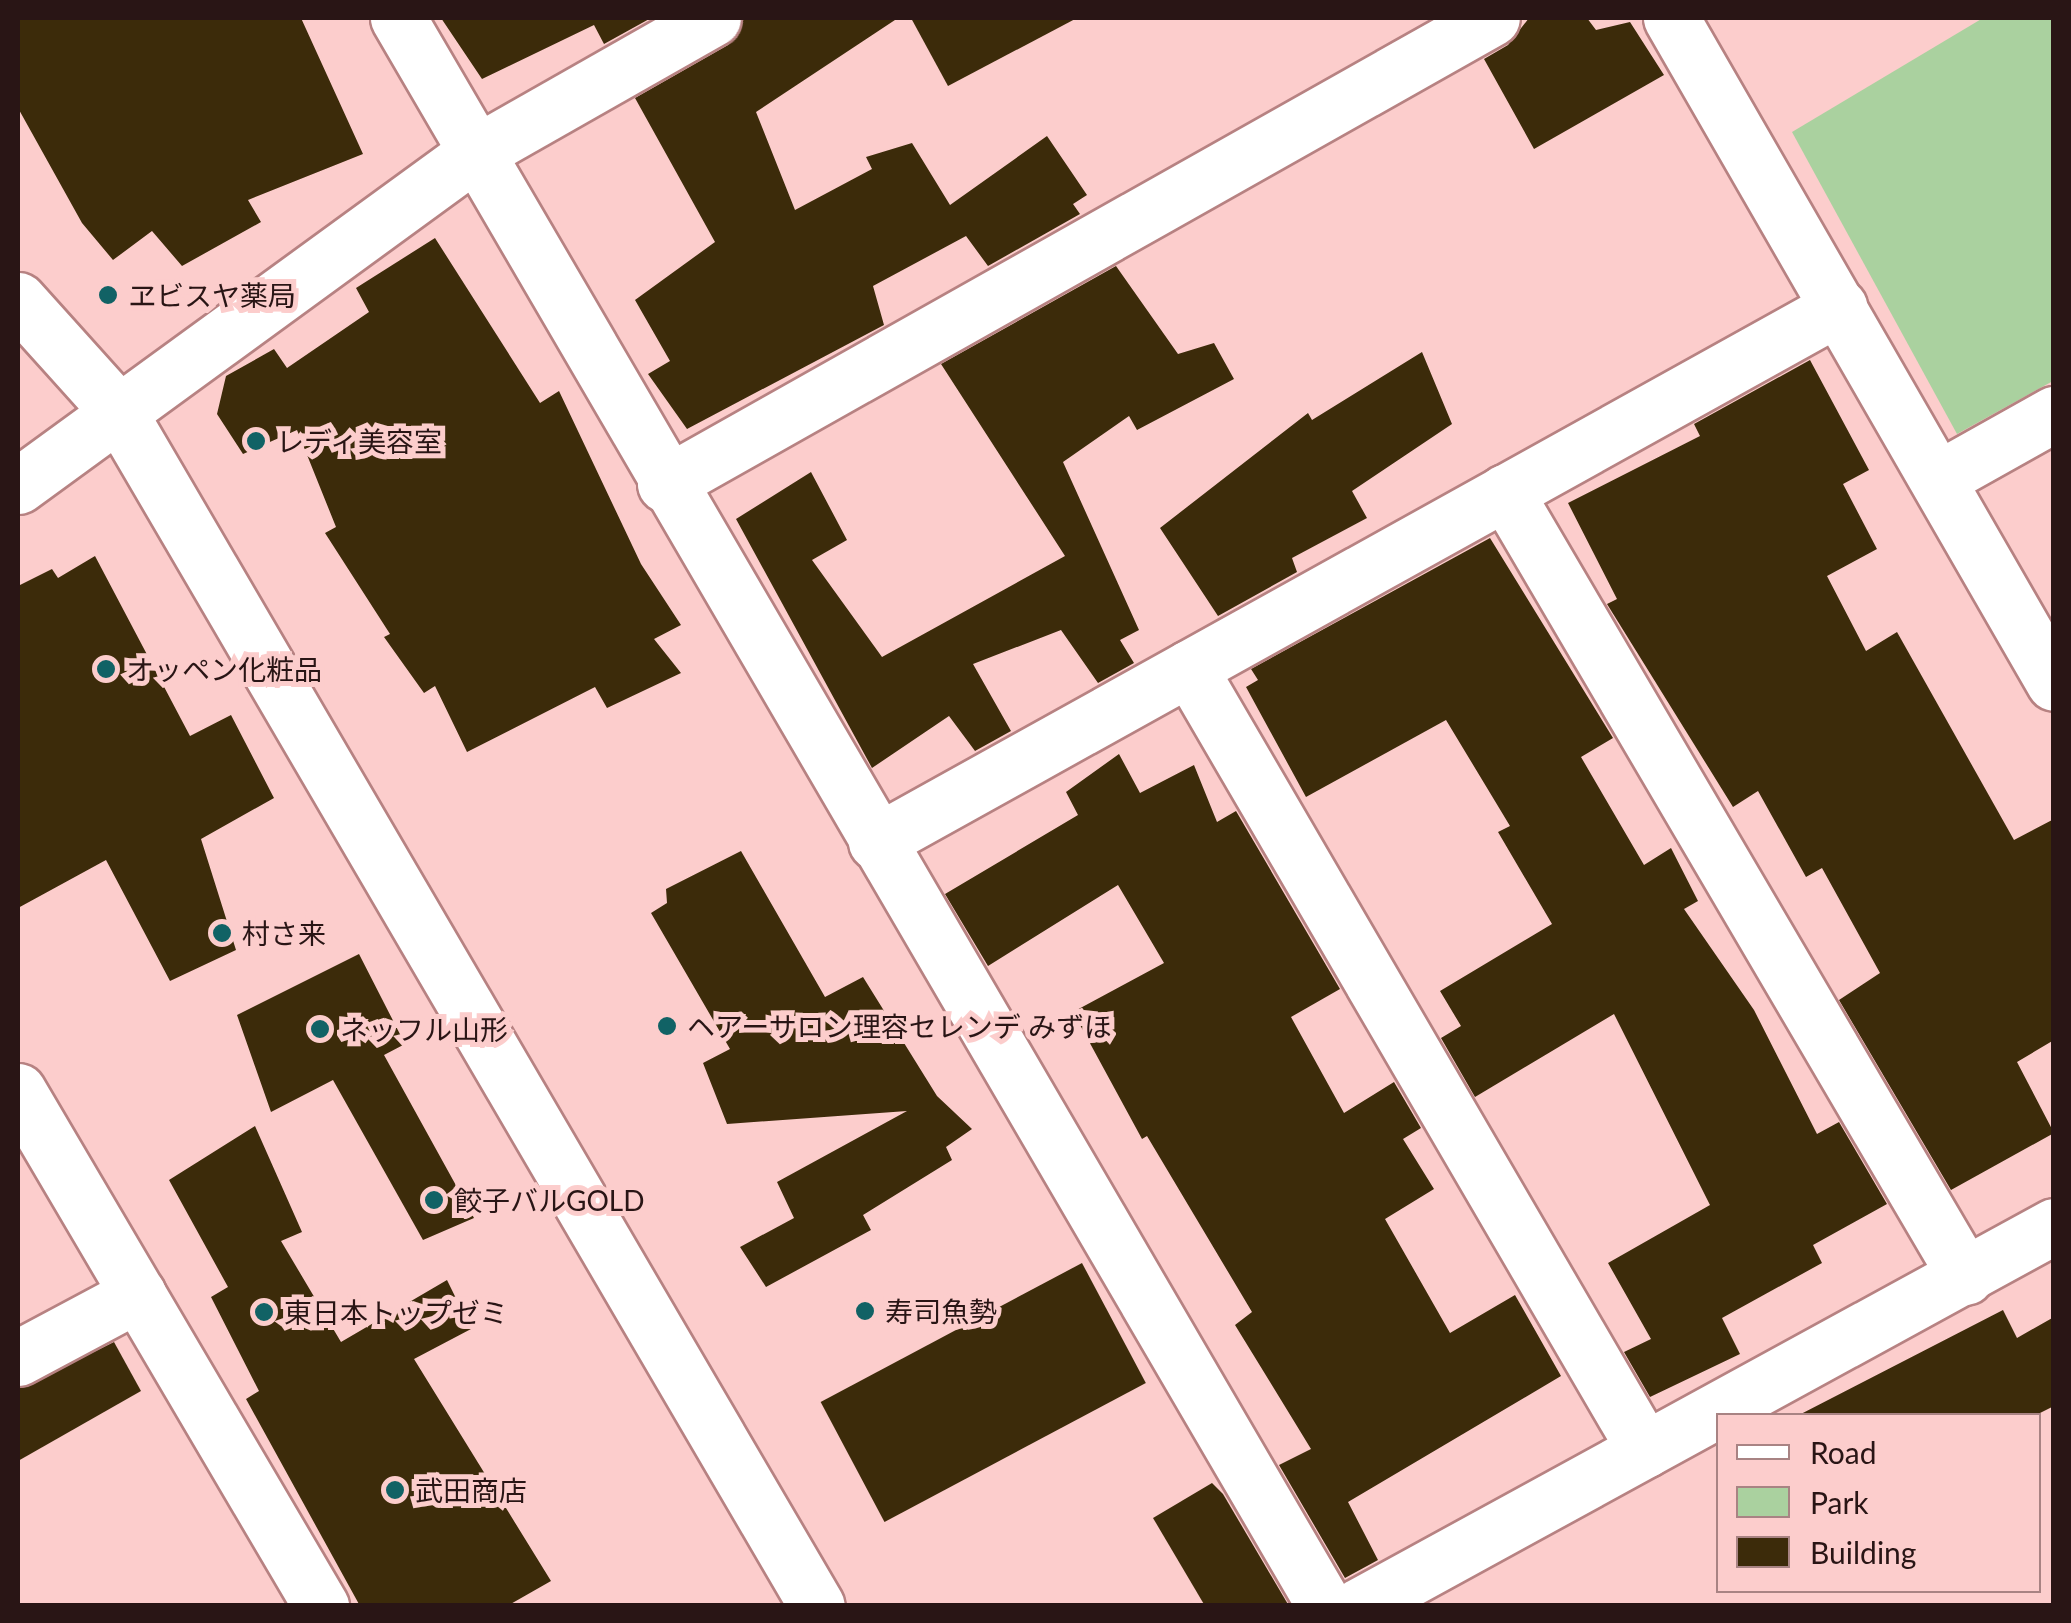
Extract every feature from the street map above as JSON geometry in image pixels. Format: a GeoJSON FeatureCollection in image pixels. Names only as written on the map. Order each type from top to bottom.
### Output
{"type":"FeatureCollection","features":[{"type":"Feature","properties":{"kind":"street"},"geometry":{"type":"LineString","coordinates":[[398,18],[472,156],[1324,1606]]}},
{"type":"Feature","properties":{"kind":"street"},"geometry":{"type":"LineString","coordinates":[[18,486],[472,156],[713,18]]}},
{"type":"Feature","properties":{"kind":"street"},"geometry":{"type":"LineString","coordinates":[[665,484],[1492,18]]}},
{"type":"Feature","properties":{"kind":"street"},"geometry":{"type":"LineString","coordinates":[[1671,18],[2054,683]]}},
{"type":"Feature","properties":{"kind":"street"},"geometry":{"type":"LineString","coordinates":[[18,300],[118,411],[817,1606]]}},
{"type":"Feature","properties":{"kind":"street"},"geometry":{"type":"LineString","coordinates":[[876,842],[1838,307]]}},
{"type":"Feature","properties":{"kind":"street"},"geometry":{"type":"LineString","coordinates":[[1938,480],[2054,414]]}},
{"type":"Feature","properties":{"kind":"street"},"geometry":{"type":"LineString","coordinates":[[1505,492],[1966,1276]]}},
{"type":"Feature","properties":{"kind":"street"},"geometry":{"type":"LineString","coordinates":[[1188,668],[1645,1450]]}},
{"type":"Feature","properties":{"kind":"street"},"geometry":{"type":"LineString","coordinates":[[18,1091],[321,1606]]}},
{"type":"Feature","properties":{"kind":"street"},"geometry":{"type":"LineString","coordinates":[[1360,1606],[2054,1226]]}},
{"type":"Feature","properties":{"kind":"street"},"geometry":{"type":"LineString","coordinates":[[18,1358],[138,1294]]}},
{"type":"Feature","properties":{"kind":"green space"},"geometry":{"type":"Polygon","coordinates":[[[1983,18],[2053,18],[2053,381],[1957,434],[1792,132],[1983,18]]]}},
{"type":"Feature","properties":{"kind":"building"},"geometry":{"type":"Polygon","coordinates":[[[18,18],[301,18],[363,154],[248,200],[261,222],[182,266],[152,231],[113,260],[82,223],[18,108],[18,18]]]}},
{"type":"Feature","properties":{"kind":"building"},"geometry":{"type":"Polygon","coordinates":[[[441,18],[651,18],[604,44],[594,25],[482,79],[441,18]]]}},
{"type":"Feature","properties":{"kind":"building"},"geometry":{"type":"Polygon","coordinates":[[[744,18],[898,18],[756,112],[795,210],[872,169],[866,157],[912,143],[950,205],[1047,136],[1087,195],[1073,204],[1080,214],[988,266],[966,236],[873,286],[884,325],[687,429],[648,374],[670,361],[635,300],[715,242],[635,98],[728,45],[744,18]]]}},
{"type":"Feature","properties":{"kind":"building"},"geometry":{"type":"Polygon","coordinates":[[[911,18],[1077,18],[948,86],[911,18]]]}},
{"type":"Feature","properties":{"kind":"building"},"geometry":{"type":"Polygon","coordinates":[[[1529,18],[1587,18],[1596,30],[1630,22],[1664,75],[1534,149],[1484,59],[1508,45],[1529,18]]]}},
{"type":"Feature","properties":{"kind":"building"},"geometry":{"type":"Polygon","coordinates":[[[435,238],[540,403],[559,391],[641,564],[681,625],[654,639],[681,673],[607,708],[595,687],[467,752],[435,686],[424,693],[384,637],[390,634],[325,533],[336,527],[297,430],[243,454],[217,414],[226,376],[274,349],[287,368],[369,312],[356,288],[435,238]]]}},
{"type":"Feature","properties":{"kind":"building"},"geometry":{"type":"Polygon","coordinates":[[[1116,266],[1178,354],[1214,343],[1234,379],[1137,430],[1129,416],[1063,462],[1139,630],[1120,640],[1134,663],[1098,683],[1061,630],[973,664],[1011,731],[975,751],[949,716],[872,768],[736,519],[811,472],[847,540],[812,560],[882,657],[1065,556],[941,364],[1116,266]]]}},
{"type":"Feature","properties":{"kind":"building"},"geometry":{"type":"Polygon","coordinates":[[[1422,352],[1452,424],[1352,491],[1367,518],[1292,558],[1297,572],[1218,616],[1160,528],[1308,413],[1312,420],[1422,352]]]}},
{"type":"Feature","properties":{"kind":"building"},"geometry":{"type":"Polygon","coordinates":[[[1810,360],[1869,470],[1843,484],[1877,549],[1827,576],[1866,651],[1897,632],[2014,840],[2054,819],[2054,1040],[2017,1062],[2054,1133],[1951,1190],[1839,1000],[1880,973],[1822,868],[1806,877],[1758,791],[1733,807],[1607,604],[1617,599],[1568,503],[1700,436],[1694,424],[1810,360]]]}},
{"type":"Feature","properties":{"kind":"building"},"geometry":{"type":"Polygon","coordinates":[[[1490,538],[1613,738],[1581,757],[1644,865],[1671,848],[1698,901],[1684,909],[1754,1010],[1817,1134],[1839,1122],[1887,1204],[1813,1245],[1822,1263],[1722,1318],[1740,1354],[1650,1397],[1624,1352],[1651,1339],[1608,1263],[1710,1205],[1614,1014],[1475,1097],[1441,1038],[1461,1026],[1440,991],[1552,924],[1498,832],[1510,826],[1446,720],[1306,797],[1246,687],[1258,680],[1251,669],[1490,538]]]}},
{"type":"Feature","properties":{"kind":"building"},"geometry":{"type":"Polygon","coordinates":[[[95,556],[190,736],[231,715],[274,798],[201,839],[236,950],[170,981],[106,860],[18,908],[18,586],[52,569],[58,578],[95,556]]]}},
{"type":"Feature","properties":{"kind":"building"},"geometry":{"type":"Polygon","coordinates":[[[1119,754],[1140,793],[1194,765],[1217,822],[1236,811],[1340,989],[1291,1017],[1344,1113],[1394,1082],[1421,1128],[1403,1139],[1434,1189],[1385,1219],[1450,1333],[1515,1295],[1561,1376],[1348,1502],[1378,1560],[1345,1578],[1279,1465],[1311,1449],[1235,1325],[1252,1312],[1147,1136],[1142,1139],[1073,1012],[1164,963],[1118,885],[988,966],[945,894],[1078,815],[1066,792],[1119,754]]]}},
{"type":"Feature","properties":{"kind":"building"},"geometry":{"type":"Polygon","coordinates":[[[741,851],[825,997],[863,977],[937,1096],[972,1129],[946,1147],[952,1160],[863,1215],[871,1230],[766,1287],[740,1247],[794,1218],[777,1182],[907,1111],[727,1124],[703,1063],[730,1049],[651,913],[667,903],[666,889],[741,851]]]}},
{"type":"Feature","properties":{"kind":"building"},"geometry":{"type":"Polygon","coordinates":[[[359,954],[405,1044],[384,1055],[474,1218],[423,1240],[333,1080],[271,1112],[237,1015],[359,954]]]}},
{"type":"Feature","properties":{"kind":"building","name":"武田商店"},"geometry":{"type":"Polygon","coordinates":[[[255,1126],[302,1232],[281,1241],[341,1342],[447,1280],[471,1329],[414,1359],[551,1581],[507,1606],[360,1606],[246,1399],[259,1391],[211,1297],[228,1287],[169,1180],[255,1126]]]}},
{"type":"Feature","properties":{"kind":"building"},"geometry":{"type":"Polygon","coordinates":[[[1082,1263],[1146,1383],[884,1522],[821,1402],[1082,1263]]]}},
{"type":"Feature","properties":{"kind":"building"},"geometry":{"type":"Polygon","coordinates":[[[2003,1310],[2017,1338],[2054,1317],[2054,1406],[2040,1413],[1803,1413],[2003,1310]]]}},
{"type":"Feature","properties":{"kind":"building"},"geometry":{"type":"Polygon","coordinates":[[[114,1342],[141,1391],[18,1461],[18,1389],[114,1342]]]}},
{"type":"Feature","properties":{"kind":"building"},"geometry":{"type":"Polygon","coordinates":[[[1212,1483],[1223,1494],[1289,1606],[1205,1606],[1153,1518],[1212,1483]]]}},
{"type":"Feature","properties":{"kind":"place","name":"ヱビスヤ薬局"},"geometry":{"type":"Point","coordinates":[108,295]}},
{"type":"Feature","properties":{"kind":"place","name":"レディ美容室"},"geometry":{"type":"Point","coordinates":[256,441]}},
{"type":"Feature","properties":{"kind":"place","name":"オッペン化粧品"},"geometry":{"type":"Point","coordinates":[106,669]}},
{"type":"Feature","properties":{"kind":"place","name":"村さ来"},"geometry":{"type":"Point","coordinates":[222,933]}},
{"type":"Feature","properties":{"kind":"place","name":"ヘアーサロン理容セレンデ みずほ"},"geometry":{"type":"Point","coordinates":[667,1026]}},
{"type":"Feature","properties":{"kind":"place","name":"ネッフル山形"},"geometry":{"type":"Point","coordinates":[320,1029]}},
{"type":"Feature","properties":{"kind":"place","name":"餃子バルGOLD"},"geometry":{"type":"Point","coordinates":[434,1200]}},
{"type":"Feature","properties":{"kind":"place","name":"寿司魚勢"},"geometry":{"type":"Point","coordinates":[865,1311]}},
{"type":"Feature","properties":{"kind":"place","name":"東日本トップゼミ"},"geometry":{"type":"Point","coordinates":[264,1312]}},
{"type":"Feature","properties":{"kind":"place","name":"武田商店"},"geometry":{"type":"Point","coordinates":[395,1490]}}]}
